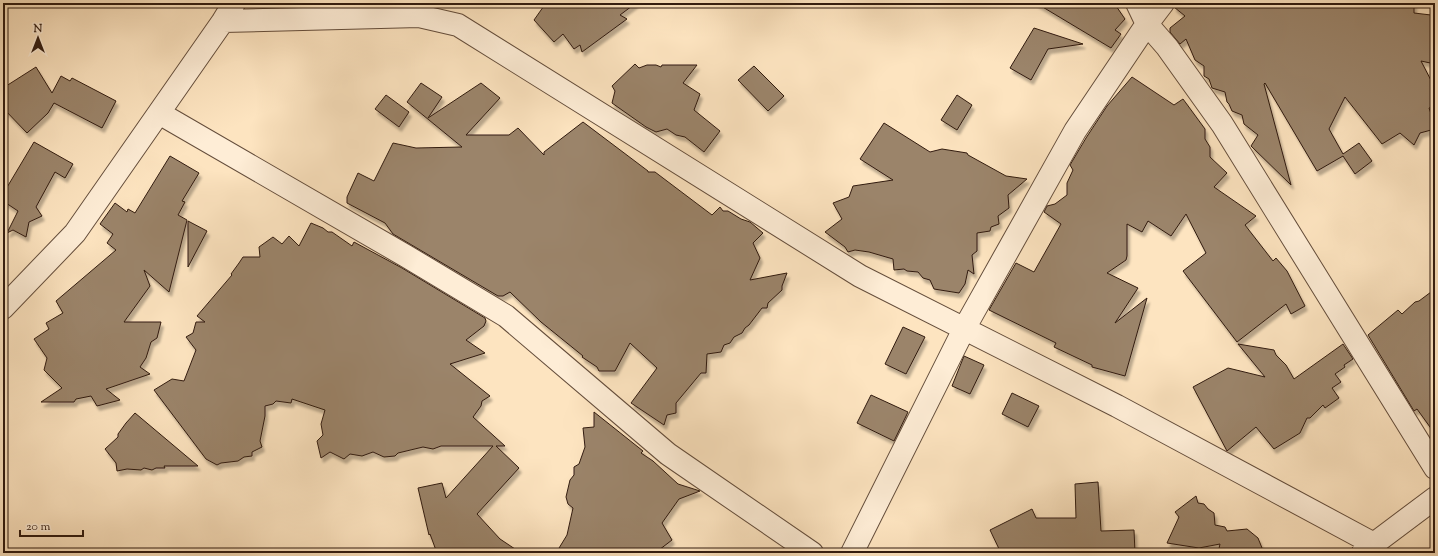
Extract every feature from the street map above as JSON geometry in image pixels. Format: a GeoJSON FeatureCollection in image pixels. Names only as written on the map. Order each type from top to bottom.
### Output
{"type":"FeatureCollection","features":[{"type":"Feature","properties":{"kind":"street"},"geometry":{"type":"LineString","coordinates":[[1137,3],[1147,24],[1167,47],[1222,124],[1435,468]]}},
{"type":"Feature","properties":{"kind":"street"},"geometry":{"type":"LineString","coordinates":[[852,553],[964,329],[1075,131],[1147,24],[1163,3]]}},
{"type":"Feature","properties":{"kind":"street"},"geometry":{"type":"LineString","coordinates":[[3,308],[75,233],[229,12],[418,16],[458,25],[860,276],[1117,406],[1368,548],[1435,498]]}},
{"type":"Feature","properties":{"kind":"street"},"geometry":{"type":"LineString","coordinates":[[159,113],[399,252],[506,316],[668,454],[812,553]]}},
{"type":"Feature","properties":{"kind":"building"},"geometry":{"type":"Polygon","coordinates":[[[546,3],[636,3],[620,15],[627,19],[582,52],[580,45],[574,49],[563,34],[554,42],[534,20],[546,3]]]}},
{"type":"Feature","properties":{"kind":"building"},"geometry":{"type":"Polygon","coordinates":[[[1036,3],[1114,3],[1125,19],[1115,30],[1121,34],[1111,48],[1036,3]]]}},
{"type":"Feature","properties":{"kind":"building"},"geometry":{"type":"Polygon","coordinates":[[[1175,3],[1414,3],[1414,13],[1431,15],[1435,23],[1435,64],[1421,61],[1435,88],[1435,106],[1429,108],[1435,129],[1420,133],[1414,145],[1400,133],[1382,144],[1345,97],[1329,129],[1343,154],[1359,143],[1372,161],[1355,174],[1343,156],[1317,171],[1265,83],[1264,84],[1291,185],[1251,146],[1258,135],[1244,124],[1242,115],[1232,111],[1227,102],[1225,92],[1212,88],[1209,79],[1204,76],[1204,66],[1195,60],[1186,39],[1180,44],[1170,32],[1170,28],[1185,16],[1174,7],[1175,3]]]}},
{"type":"Feature","properties":{"kind":"building"},"geometry":{"type":"Polygon","coordinates":[[[1034,28],[1083,44],[1048,49],[1031,80],[1010,68],[1034,28]]]}},
{"type":"Feature","properties":{"kind":"building"},"geometry":{"type":"Polygon","coordinates":[[[635,64],[639,68],[647,65],[656,65],[661,67],[662,65],[697,65],[683,83],[700,94],[694,110],[720,131],[704,152],[685,137],[676,135],[667,129],[656,132],[646,127],[612,103],[615,91],[612,86],[635,64]]]}},
{"type":"Feature","properties":{"kind":"building"},"geometry":{"type":"Polygon","coordinates":[[[754,66],[784,96],[768,111],[738,80],[754,66]]]}},
{"type":"Feature","properties":{"kind":"building"},"geometry":{"type":"Polygon","coordinates":[[[36,67],[52,93],[61,76],[70,81],[72,78],[116,101],[102,128],[54,103],[48,113],[27,133],[3,108],[3,88],[36,67]]]}},
{"type":"Feature","properties":{"kind":"building"},"geometry":{"type":"Polygon","coordinates":[[[1132,77],[1174,105],[1183,99],[1205,129],[1205,139],[1210,147],[1210,157],[1227,173],[1214,187],[1256,216],[1245,225],[1273,261],[1276,258],[1287,271],[1305,306],[1291,314],[1286,304],[1237,342],[1183,271],[1206,253],[1186,214],[1171,236],[1148,221],[1142,232],[1127,224],[1126,260],[1107,273],[1138,288],[1115,323],[1147,298],[1125,376],[1092,367],[1092,365],[1054,347],[1056,343],[989,310],[1016,263],[1034,272],[1061,224],[1044,212],[1047,206],[1055,204],[1067,195],[1067,183],[1073,170],[1070,165],[1107,106],[1132,77]]]}},
{"type":"Feature","properties":{"kind":"building"},"geometry":{"type":"Polygon","coordinates":[[[421,83],[442,97],[428,118],[481,83],[500,98],[466,135],[509,135],[518,128],[544,155],[544,152],[583,122],[648,172],[655,172],[712,215],[720,207],[723,211],[728,211],[741,219],[750,222],[763,233],[753,243],[760,258],[750,280],[787,273],[782,290],[768,303],[767,308],[762,308],[742,333],[734,337],[730,343],[724,345],[721,352],[707,354],[706,373],[701,373],[676,403],[676,413],[667,415],[664,425],[631,403],[657,368],[630,343],[615,371],[599,371],[597,367],[582,357],[583,356],[541,322],[510,292],[503,296],[498,296],[393,234],[385,223],[347,203],[347,197],[358,173],[374,181],[393,143],[416,148],[462,147],[407,102],[421,83]]]}},
{"type":"Feature","properties":{"kind":"building"},"geometry":{"type":"Polygon","coordinates":[[[386,95],[409,112],[399,127],[375,109],[386,95]]]}},
{"type":"Feature","properties":{"kind":"building"},"geometry":{"type":"Polygon","coordinates":[[[957,95],[972,105],[957,130],[941,120],[957,95]]]}},
{"type":"Feature","properties":{"kind":"building"},"geometry":{"type":"Polygon","coordinates":[[[884,123],[930,152],[942,149],[967,153],[968,155],[1006,176],[1027,179],[1008,195],[1009,208],[998,216],[999,224],[991,227],[990,231],[977,233],[977,251],[972,255],[974,274],[968,270],[965,284],[959,293],[934,289],[930,280],[923,278],[918,272],[907,271],[904,269],[894,270],[893,259],[869,252],[855,250],[848,252],[845,247],[825,232],[842,219],[833,203],[849,197],[853,186],[893,180],[860,159],[884,123]]]}},
{"type":"Feature","properties":{"kind":"building"},"geometry":{"type":"Polygon","coordinates":[[[34,142],[73,164],[65,178],[55,172],[36,207],[42,216],[29,222],[26,237],[13,230],[7,233],[18,211],[3,201],[3,194],[34,142]]]}},
{"type":"Feature","properties":{"kind":"building"},"geometry":{"type":"Polygon","coordinates":[[[170,156],[199,173],[182,201],[185,202],[178,215],[187,220],[169,292],[144,270],[150,286],[124,322],[161,322],[157,338],[151,342],[146,358],[140,367],[150,374],[106,389],[120,400],[97,406],[91,396],[76,399],[74,402],[41,402],[62,388],[44,370],[47,358],[34,339],[49,329],[46,323],[63,313],[56,301],[116,250],[107,243],[113,234],[100,224],[115,203],[127,212],[128,209],[135,213],[170,156]]]}},
{"type":"Feature","properties":{"kind":"building"},"geometry":{"type":"Polygon","coordinates":[[[188,221],[207,231],[188,267],[188,221]]]}},
{"type":"Feature","properties":{"kind":"building"},"geometry":{"type":"Polygon","coordinates":[[[311,223],[328,232],[332,232],[352,246],[354,242],[402,268],[485,318],[486,321],[484,326],[466,340],[485,353],[450,364],[490,396],[482,401],[481,406],[473,417],[505,446],[496,446],[519,468],[477,514],[500,539],[521,553],[437,553],[430,534],[429,535],[418,488],[442,483],[446,498],[493,446],[441,446],[433,449],[423,447],[398,453],[395,456],[384,457],[373,452],[362,456],[350,454],[344,459],[330,452],[321,458],[317,441],[323,435],[321,424],[325,410],[292,399],[291,403],[276,401],[273,404],[265,406],[265,416],[260,441],[262,447],[252,452],[252,456],[244,457],[238,461],[221,463],[217,465],[206,459],[154,390],[172,379],[184,381],[196,350],[186,337],[193,333],[196,322],[205,322],[197,316],[232,275],[231,274],[243,257],[260,257],[259,247],[273,237],[282,244],[289,236],[299,246],[311,223]]]}},
{"type":"Feature","properties":{"kind":"building"},"geometry":{"type":"Polygon","coordinates":[[[1435,289],[1435,434],[1417,409],[1414,411],[1368,335],[1398,310],[1402,314],[1415,302],[1419,301],[1435,289]]]}},
{"type":"Feature","properties":{"kind":"building"},"geometry":{"type":"Polygon","coordinates":[[[903,327],[925,337],[906,374],[885,364],[903,327]]]}},
{"type":"Feature","properties":{"kind":"building"},"geometry":{"type":"Polygon","coordinates":[[[1238,344],[1274,350],[1276,355],[1286,365],[1294,379],[1343,344],[1353,359],[1335,374],[1341,382],[1332,388],[1339,398],[1325,408],[1323,405],[1310,418],[1307,418],[1300,433],[1274,449],[1256,427],[1227,451],[1193,387],[1228,368],[1265,377],[1238,344]]]}},
{"type":"Feature","properties":{"kind":"building"},"geometry":{"type":"Polygon","coordinates":[[[964,356],[984,365],[970,394],[952,386],[964,356]]]}},
{"type":"Feature","properties":{"kind":"building"},"geometry":{"type":"Polygon","coordinates":[[[1012,393],[1039,406],[1028,427],[1002,414],[1012,393]]]}},
{"type":"Feature","properties":{"kind":"building"},"geometry":{"type":"Polygon","coordinates":[[[871,395],[908,412],[894,441],[857,423],[871,395]]]}},
{"type":"Feature","properties":{"kind":"building"},"geometry":{"type":"Polygon","coordinates":[[[594,412],[643,451],[641,453],[653,461],[678,484],[700,491],[679,499],[662,523],[672,540],[655,553],[556,553],[567,535],[573,508],[568,504],[566,497],[570,480],[574,475],[574,467],[579,464],[585,447],[583,428],[594,427],[594,412]]]}},
{"type":"Feature","properties":{"kind":"building"},"geometry":{"type":"Polygon","coordinates":[[[135,413],[198,466],[164,466],[165,468],[156,468],[152,470],[144,468],[141,470],[127,469],[117,471],[116,463],[105,449],[118,437],[118,434],[135,413]]]}},
{"type":"Feature","properties":{"kind":"building"},"geometry":{"type":"Polygon","coordinates":[[[1098,482],[1101,531],[1134,530],[1135,553],[1001,553],[990,530],[1032,509],[1036,518],[1076,518],[1075,484],[1098,482]]]}},
{"type":"Feature","properties":{"kind":"building"},"geometry":{"type":"Polygon","coordinates":[[[1196,496],[1198,503],[1204,504],[1214,513],[1215,525],[1225,527],[1227,531],[1247,529],[1258,538],[1264,553],[1218,553],[1220,544],[1199,548],[1167,543],[1179,517],[1175,512],[1196,496]]]}}]}
